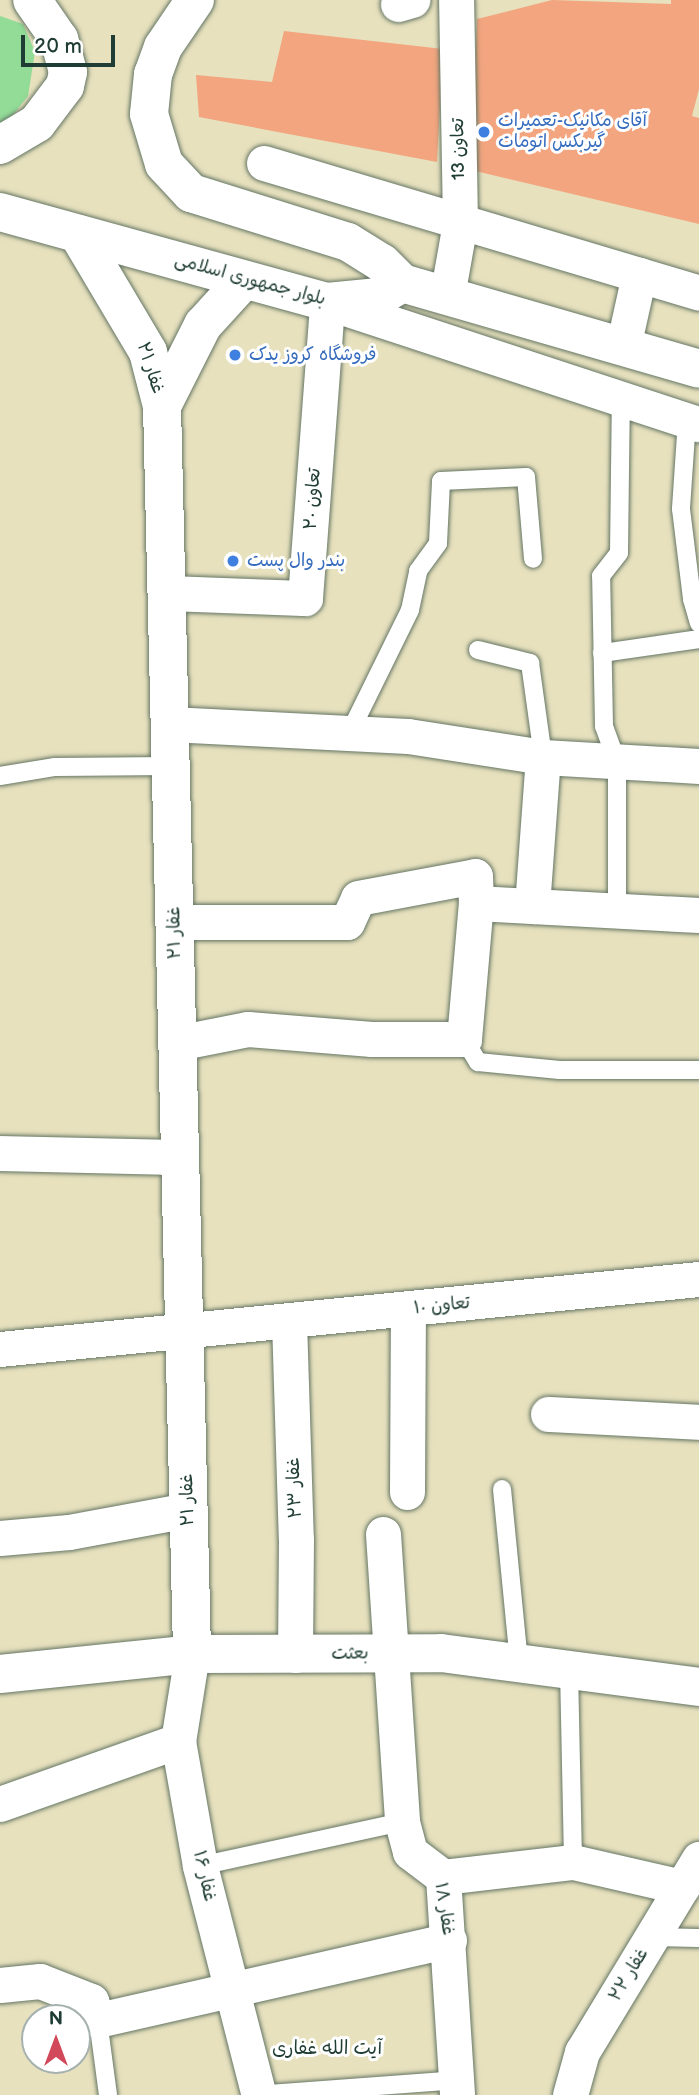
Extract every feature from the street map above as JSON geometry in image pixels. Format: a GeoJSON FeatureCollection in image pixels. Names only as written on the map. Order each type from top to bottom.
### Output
{"type":"FeatureCollection","features":[{"type":"Feature","properties":{"kind":"street"},"geometry":{"type":"LineString","coordinates":[[0,145],[37,123],[65,86],[68,72],[59,39],[32,0]]}},
{"type":"Feature","properties":{"kind":"street"},"geometry":{"type":"LineString","coordinates":[[195,0],[163,47],[153,74],[149,114],[164,164],[191,193],[210,202],[327,234],[365,251],[402,283],[699,369]]}},
{"type":"Feature","properties":{"kind":"street","name":"تعاون 13"},"geometry":{"type":"LineString","coordinates":[[447,296],[460,223],[456,0]]}},
{"type":"Feature","properties":{"kind":"street"},"geometry":{"type":"LineString","coordinates":[[264,163],[356,188],[460,223],[699,293]]}},
{"type":"Feature","properties":{"kind":"street"},"geometry":{"type":"LineString","coordinates":[[327,234],[356,188]]}},
{"type":"Feature","properties":{"kind":"street","name":"بلوار جمهوری اسلامی"},"geometry":{"type":"LineString","coordinates":[[0,212],[327,302],[379,297],[402,283]]}},
{"type":"Feature","properties":{"kind":"street","name":"غفار ۲۱"},"geometry":{"type":"LineString","coordinates":[[78,234],[148,352],[162,406],[192,1654]]}},
{"type":"Feature","properties":{"kind":"street"},"geometry":{"type":"LineString","coordinates":[[623,347],[639,275]]}},
{"type":"Feature","properties":{"kind":"street"},"geometry":{"type":"LineString","coordinates":[[162,406],[204,325],[244,280]]}},
{"type":"Feature","properties":{"kind":"street"},"geometry":{"type":"LineString","coordinates":[[327,302],[693,422]]}},
{"type":"Feature","properties":{"kind":"street","name":"تعاون ۲۰"},"geometry":{"type":"LineString","coordinates":[[166,593],[305,598],[327,302]]}},
{"type":"Feature","properties":{"kind":"street"},"geometry":{"type":"LineString","coordinates":[[170,724],[408,736],[543,757],[699,766]]}},
{"type":"Feature","properties":{"kind":"street"},"geometry":{"type":"LineString","coordinates":[[532,906],[543,757]]}},
{"type":"Feature","properties":{"kind":"street"},"geometry":{"type":"LineString","coordinates":[[175,922],[347,922],[358,898],[475,876],[476,904],[464,1040],[372,1039],[248,1029],[177,1043]]}},
{"type":"Feature","properties":{"kind":"street"},"geometry":{"type":"LineString","coordinates":[[476,904],[699,915]]}},
{"type":"Feature","properties":{"kind":"street"},"geometry":{"type":"LineString","coordinates":[[0,1153],[180,1157]]}},
{"type":"Feature","properties":{"kind":"street","name":"تعاون ۱۰"},"geometry":{"type":"LineString","coordinates":[[0,1349],[699,1279]]}},
{"type":"Feature","properties":{"kind":"street"},"geometry":{"type":"LineString","coordinates":[[407,1493],[408,1309]]}},
{"type":"Feature","properties":{"kind":"street","name":"غفار ۲۳"},"geometry":{"type":"LineString","coordinates":[[289,1321],[296,1539],[295,1655]]}},
{"type":"Feature","properties":{"kind":"street"},"geometry":{"type":"LineString","coordinates":[[548,1414],[699,1422]]}},
{"type":"Feature","properties":{"kind":"street"},"geometry":{"type":"LineString","coordinates":[[0,1538],[69,1532],[188,1510]]}},
{"type":"Feature","properties":{"kind":"street","name":"غفار ۱۸"},"geometry":{"type":"LineString","coordinates":[[383,1534],[394,1653],[402,1822],[411,1852],[443,1877],[449,1940],[456,2088]]}},
{"type":"Feature","properties":{"kind":"street","name":"بعثت"},"geometry":{"type":"LineString","coordinates":[[0,1674],[192,1654],[440,1653],[699,1687]]}},
{"type":"Feature","properties":{"kind":"street","name":"غفار ۱۶"},"geometry":{"type":"LineString","coordinates":[[192,1654],[178,1741],[200,1866],[258,2095]]}},
{"type":"Feature","properties":{"kind":"street"},"geometry":{"type":"LineString","coordinates":[[0,1804],[178,1741]]}},
{"type":"Feature","properties":{"kind":"street"},"geometry":{"type":"LineString","coordinates":[[443,1877],[573,1861],[690,1873]]}},
{"type":"Feature","properties":{"kind":"street","name":"غفار ۲۲"},"geometry":{"type":"LineString","coordinates":[[569,2095],[582,2052],[690,1873]]}},
{"type":"Feature","properties":{"kind":"street"},"geometry":{"type":"LineString","coordinates":[[0,1985],[40,1981],[91,2001],[98,2020],[449,1940]]}},
{"type":"Feature","properties":{"kind":"lane"},"geometry":{"type":"LineString","coordinates":[[617,911],[617,762],[604,726],[601,576],[619,553],[621,398]]}},
{"type":"Feature","properties":{"kind":"lane"},"geometry":{"type":"LineString","coordinates":[[693,422],[681,509],[692,599],[699,623]]}},
{"type":"Feature","properties":{"kind":"lane"},"geometry":{"type":"LineString","coordinates":[[348,734],[410,610],[418,571],[438,543],[440,481],[526,477],[533,559]]}},
{"type":"Feature","properties":{"kind":"lane"},"geometry":{"type":"LineString","coordinates":[[603,653],[699,639]]}},
{"type":"Feature","properties":{"kind":"lane"},"geometry":{"type":"LineString","coordinates":[[478,650],[530,663],[543,757]]}},
{"type":"Feature","properties":{"kind":"lane"},"geometry":{"type":"LineString","coordinates":[[0,775],[55,767],[171,766]]}},
{"type":"Feature","properties":{"kind":"lane"},"geometry":{"type":"LineString","coordinates":[[464,1040],[478,1062],[560,1070],[699,1070]]}},
{"type":"Feature","properties":{"kind":"lane"},"geometry":{"type":"LineString","coordinates":[[502,1489],[519,1663]]}},
{"type":"Feature","properties":{"kind":"lane"},"geometry":{"type":"LineString","coordinates":[[569,1669],[573,1861]]}},
{"type":"Feature","properties":{"kind":"lane"},"geometry":{"type":"LineString","coordinates":[[200,1866],[402,1822]]}},
{"type":"Feature","properties":{"kind":"lane"},"geometry":{"type":"LineString","coordinates":[[653,1937],[699,1938]]}},
{"type":"Feature","properties":{"kind":"lane"},"geometry":{"type":"LineString","coordinates":[[98,2020],[108,2095]]}},
{"type":"Feature","properties":{"kind":"lane"},"geometry":{"type":"LineString","coordinates":[[258,2095],[456,2088]]}},
{"type":"Feature","properties":{"kind":"green space"},"geometry":{"type":"Polygon","coordinates":[[[0,16],[23,24],[35,52],[28,96],[8,121],[0,122],[0,16]]]}},
{"type":"Feature","properties":{"kind":"building"},"geometry":{"type":"Polygon","coordinates":[[[552,0],[671,4],[671,0],[699,0],[699,89],[692,116],[699,118],[699,224],[471,170],[477,19],[552,0]]]}},
{"type":"Feature","properties":{"kind":"building"},"geometry":{"type":"Polygon","coordinates":[[[284,31],[443,49],[437,162],[199,117],[196,75],[272,82],[284,31]]]}},
{"type":"Feature","properties":{"kind":"place","name":"آقای مکانیک-تعمیرات گیربکس اتومات"},"geometry":{"type":"Point","coordinates":[484,132]}},
{"type":"Feature","properties":{"kind":"place","name":"فروشگاه کروز یدک"},"geometry":{"type":"Point","coordinates":[235,355]}},
{"type":"Feature","properties":{"kind":"place","name":"بندر وال پست"},"geometry":{"type":"Point","coordinates":[233,561]}},
{"type":"Feature","properties":{"kind":"district","name":"آیت الله غفاری"},"geometry":{"type":"Point","coordinates":[327,2049]}}]}
